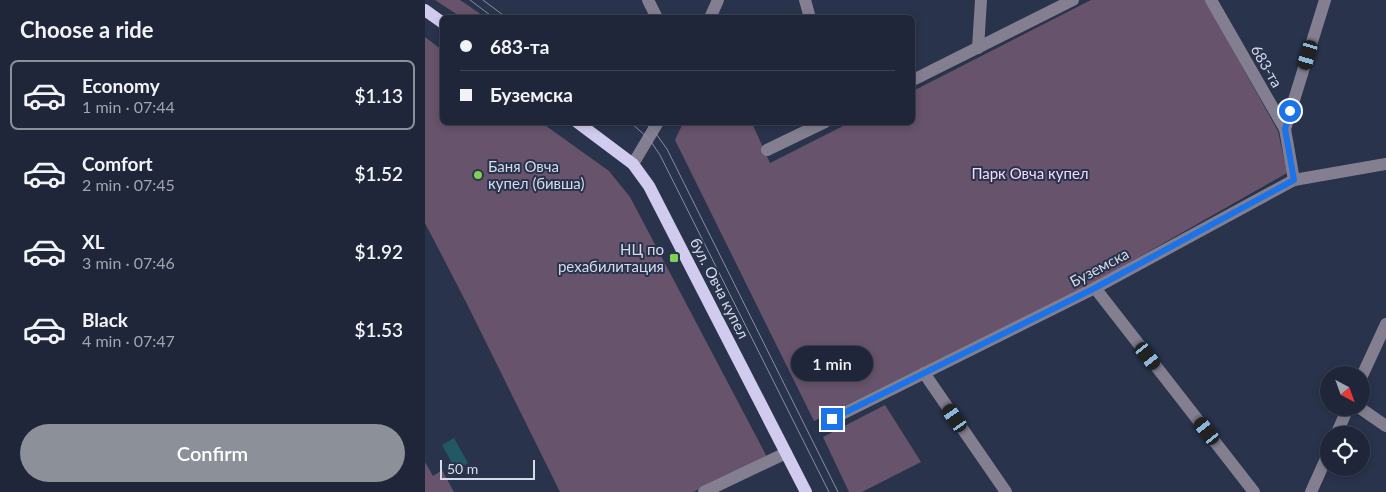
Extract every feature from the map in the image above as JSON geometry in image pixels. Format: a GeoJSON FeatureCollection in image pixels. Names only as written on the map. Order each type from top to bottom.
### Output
{"type":"FeatureCollection","features":[{"type":"Feature","properties":{"kind":"main road"},"geometry":{"type":"LineString","coordinates":[[425,10],[440,21]]}},
{"type":"Feature","properties":{"kind":"main road","name":"бул. Овча купел"},"geometry":{"type":"LineString","coordinates":[[581,125],[633,164],[649,186],[805,492]]}},
{"type":"Feature","properties":{"kind":"street"},"geometry":{"type":"LineString","coordinates":[[648,0],[656,15]]}},
{"type":"Feature","properties":{"kind":"street"},"geometry":{"type":"LineString","coordinates":[[711,15],[718,0]]}},
{"type":"Feature","properties":{"kind":"street"},"geometry":{"type":"LineString","coordinates":[[805,0],[809,15]]}},
{"type":"Feature","properties":{"kind":"street"},"geometry":{"type":"LineString","coordinates":[[978,48],[981,0]]}},
{"type":"Feature","properties":{"kind":"street"},"geometry":{"type":"LineString","coordinates":[[915,79],[1073,0]]}},
{"type":"Feature","properties":{"kind":"street","name":"683-та"},"geometry":{"type":"LineString","coordinates":[[1211,0],[1285,129],[1294,180]]}},
{"type":"Feature","properties":{"kind":"street"},"geometry":{"type":"LineString","coordinates":[[1285,129],[1325,0]]}},
{"type":"Feature","properties":{"kind":"street"},"geometry":{"type":"LineString","coordinates":[[633,164],[656,125]]}},
{"type":"Feature","properties":{"kind":"street"},"geometry":{"type":"LineString","coordinates":[[767,150],[811,126]]}},
{"type":"Feature","properties":{"kind":"street","name":"Буземска"},"geometry":{"type":"LineString","coordinates":[[832,419],[1095,288],[1294,180],[1386,164]]}},
{"type":"Feature","properties":{"kind":"street"},"geometry":{"type":"LineString","coordinates":[[1095,288],[1254,492]]}},
{"type":"Feature","properties":{"kind":"street"},"geometry":{"type":"LineString","coordinates":[[1367,366],[1386,324]]}},
{"type":"Feature","properties":{"kind":"street"},"geometry":{"type":"LineString","coordinates":[[924,373],[1006,492]]}},
{"type":"Feature","properties":{"kind":"street"},"geometry":{"type":"LineString","coordinates":[[1370,415],[1386,426]]}},
{"type":"Feature","properties":{"kind":"street"},"geometry":{"type":"LineString","coordinates":[[704,492],[786,453]]}},
{"type":"Feature","properties":{"kind":"street"},"geometry":{"type":"LineString","coordinates":[[1311,492],[1320,472]]}},
{"type":"Feature","properties":{"kind":"green space"},"geometry":{"type":"Polygon","coordinates":[[[435,0],[460,0],[482,15],[458,15],[435,0]]]}},
{"type":"Feature","properties":{"kind":"green space","name":"Парк Овча купел"},"geometry":{"type":"Polygon","coordinates":[[[1091,0],[1205,0],[1278,131],[1287,173],[1090,285],[814,421],[675,140],[682,125],[753,125],[770,163],[845,125],[915,125],[915,90],[1091,0]]]}},
{"type":"Feature","properties":{"kind":"green space"},"geometry":{"type":"Polygon","coordinates":[[[425,37],[440,48],[440,125],[545,125],[609,171],[630,197],[767,457],[693,492],[560,492],[425,223],[425,37]]]}},
{"type":"Feature","properties":{"kind":"green space"},"geometry":{"type":"Polygon","coordinates":[[[885,405],[921,462],[862,492],[849,492],[823,437],[885,405]]]}},
{"type":"Feature","properties":{"kind":"green space"},"geometry":{"type":"Polygon","coordinates":[[[425,462],[433,476],[442,470],[454,492],[425,492],[425,462]]]}},
{"type":"Feature","properties":{"kind":"shaded area"},"geometry":{"type":"Polygon","coordinates":[[[454,438],[468,463],[456,470],[442,445],[454,438]]]}},
{"type":"Feature","properties":{"kind":"tram line"},"geometry":{"type":"LineString","coordinates":[[470,0],[490,15]]}},
{"type":"Feature","properties":{"kind":"tram line"},"geometry":{"type":"LineString","coordinates":[[483,0],[503,15]]}},
{"type":"Feature","properties":{"kind":"tram line"},"geometry":{"type":"LineString","coordinates":[[633,125],[649,139],[660,155],[829,492]]}},
{"type":"Feature","properties":{"kind":"tram line"},"geometry":{"type":"LineString","coordinates":[[647,125],[667,149],[838,492]]}},
{"type":"Feature","properties":{"kind":"place","name":"Баня Овча купел (бивша)"},"geometry":{"type":"Point","coordinates":[478,175]}},
{"type":"Feature","properties":{"kind":"place","name":"НЦ по рехабилитация"},"geometry":{"type":"Point","coordinates":[674,258]}},
{"type":"Feature","properties":{"kind":"route"},"geometry":{"type":"LineString","coordinates":[[832,419],[1095,288],[1294,180],[1285,129],[1290,111]]}}]}
